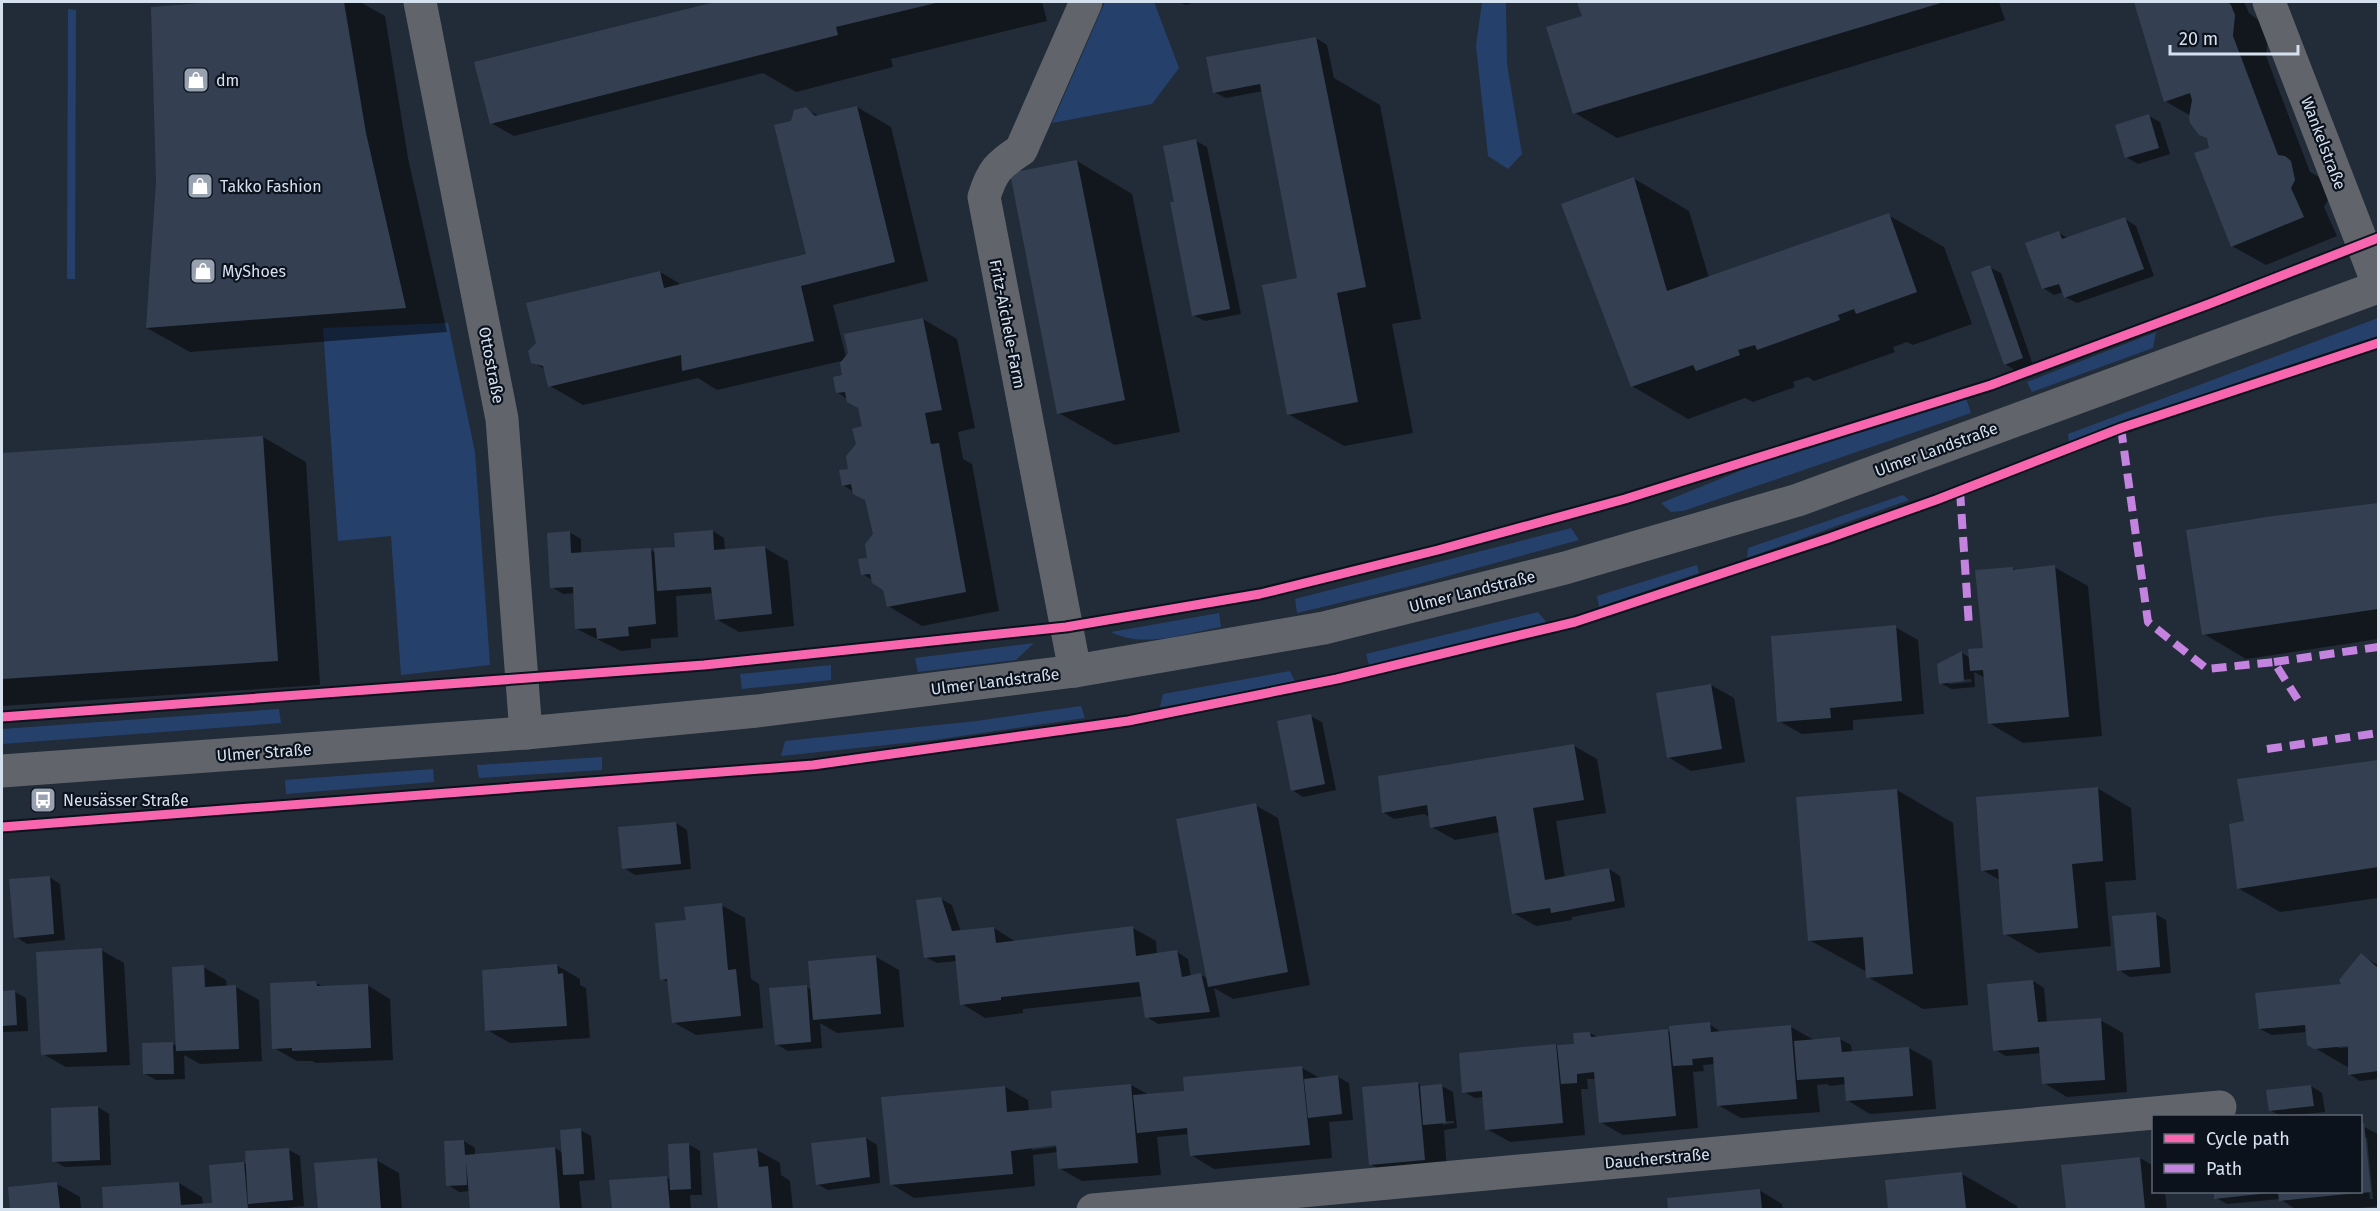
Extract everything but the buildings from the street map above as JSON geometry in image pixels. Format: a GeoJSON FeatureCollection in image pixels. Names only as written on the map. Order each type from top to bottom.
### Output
{"type":"FeatureCollection","features":[{"type":"Feature","properties":{"kind":"street","name":"Ottostraße"},"geometry":{"type":"LineString","coordinates":[[420,2],[502,419],[526,733]]}},
{"type":"Feature","properties":{"kind":"street","name":"Fritz-Aichele-Farm"},"geometry":{"type":"LineString","coordinates":[[1075,671],[984,198],[989,180],[999,164],[1021,150],[1086,2]]}},
{"type":"Feature","properties":{"kind":"street","name":"Wankelstraße"},"geometry":{"type":"LineString","coordinates":[[2269,2],[2379,286]]}},
{"type":"Feature","properties":{"kind":"street","name":"Ulmer Landstraße"},"geometry":{"type":"LineString","coordinates":[[526,733],[757,711],[1075,671],[1324,628],[1638,548],[1798,500],[2379,286]]}},
{"type":"Feature","properties":{"kind":"street","name":"Ulmer Straße"},"geometry":{"type":"LineString","coordinates":[[2,771],[526,733]]}},
{"type":"Feature","properties":{"kind":"street","name":"Daucherstraße"},"geometry":{"type":"LineString","coordinates":[[1093,1209],[2220,1107]]}},
{"type":"Feature","properties":{"kind":"shaded area"},"geometry":{"type":"Polygon","coordinates":[[[1105,2],[1154,2],[1179,68],[1152,104],[1052,123],[1105,2]]]}},
{"type":"Feature","properties":{"kind":"shaded area"},"geometry":{"type":"Polygon","coordinates":[[[1482,2],[1506,2],[1507,64],[1522,154],[1508,169],[1488,156],[1476,46],[1482,2]]]}},
{"type":"Feature","properties":{"kind":"shaded area"},"geometry":{"type":"Polygon","coordinates":[[[68,9],[76,10],[75,279],[67,279],[68,9]]]}},
{"type":"Feature","properties":{"kind":"shaded area"},"geometry":{"type":"Polygon","coordinates":[[[2378,318],[2378,336],[2069,442],[2068,434],[2378,318]]]}},
{"type":"Feature","properties":{"kind":"shaded area"},"geometry":{"type":"Polygon","coordinates":[[[448,323],[475,452],[490,665],[401,675],[391,536],[338,541],[323,328],[448,323]]]}},
{"type":"Feature","properties":{"kind":"shaded area"},"geometry":{"type":"Polygon","coordinates":[[[2156,332],[2153,348],[2032,392],[2027,382],[2156,332]]]}},
{"type":"Feature","properties":{"kind":"shaded area"},"geometry":{"type":"Polygon","coordinates":[[[1966,398],[1971,413],[1683,511],[1671,512],[1661,503],[1752,466],[1966,398]]]}},
{"type":"Feature","properties":{"kind":"shaded area"},"geometry":{"type":"Polygon","coordinates":[[[1903,495],[1909,500],[1747,558],[1748,548],[1903,495]]]}},
{"type":"Feature","properties":{"kind":"shaded area"},"geometry":{"type":"Polygon","coordinates":[[[1571,528],[1579,540],[1415,585],[1297,613],[1295,599],[1571,528]]]}},
{"type":"Feature","properties":{"kind":"shaded area"},"geometry":{"type":"Polygon","coordinates":[[[1697,565],[1699,573],[1599,607],[1597,596],[1697,565]]]}},
{"type":"Feature","properties":{"kind":"shaded area"},"geometry":{"type":"Polygon","coordinates":[[[1538,612],[1546,622],[1369,665],[1366,654],[1538,612]]]}},
{"type":"Feature","properties":{"kind":"shaded area"},"geometry":{"type":"Polygon","coordinates":[[[1219,613],[1221,627],[1180,636],[1137,639],[1111,632],[1219,613]]]}},
{"type":"Feature","properties":{"kind":"shaded area"},"geometry":{"type":"Polygon","coordinates":[[[1034,643],[1016,660],[918,672],[915,658],[1034,643]]]}},
{"type":"Feature","properties":{"kind":"shaded area"},"geometry":{"type":"Polygon","coordinates":[[[831,665],[831,680],[742,689],[740,674],[831,665]]]}},
{"type":"Feature","properties":{"kind":"shaded area"},"geometry":{"type":"Polygon","coordinates":[[[1290,671],[1296,684],[1160,707],[1163,694],[1290,671]]]}},
{"type":"Feature","properties":{"kind":"shaded area"},"geometry":{"type":"Polygon","coordinates":[[[1081,706],[1085,718],[934,740],[781,756],[785,741],[976,721],[1081,706]]]}},
{"type":"Feature","properties":{"kind":"shaded area"},"geometry":{"type":"Polygon","coordinates":[[[279,709],[281,723],[2,744],[2,729],[279,709]]]}},
{"type":"Feature","properties":{"kind":"shaded area"},"geometry":{"type":"Polygon","coordinates":[[[602,757],[602,770],[479,778],[477,765],[602,757]]]}},
{"type":"Feature","properties":{"kind":"shaded area"},"geometry":{"type":"Polygon","coordinates":[[[433,769],[434,782],[286,794],[285,780],[433,769]]]}},
{"type":"Feature","properties":{"kind":"marked path"},"geometry":{"type":"LineString","coordinates":[[2121,428],[2148,622],[2207,669],[2274,662],[2298,700]]}},
{"type":"Feature","properties":{"kind":"marked path"},"geometry":{"type":"LineString","coordinates":[[1960,491],[1969,626]]}},
{"type":"Feature","properties":{"kind":"marked path"},"geometry":{"type":"LineString","coordinates":[[2274,662],[2378,647]]}},
{"type":"Feature","properties":{"kind":"marked path"},"geometry":{"type":"LineString","coordinates":[[2267,749],[2378,733]]}},
{"type":"Feature","properties":{"kind":"cycle path"},"geometry":{"type":"LineString","coordinates":[[2,717],[704,665],[1066,627],[1260,594],[1438,550],[1625,499],[1991,385],[2378,238]]}},
{"type":"Feature","properties":{"kind":"cycle path"},"geometry":{"type":"LineString","coordinates":[[2,827],[813,765],[1128,721],[1337,679],[1575,622],[1936,500],[2121,428],[2378,343]]}},
{"type":"Feature","properties":{"kind":"place","name":"dm"},"geometry":{"type":"Point","coordinates":[196,80]}},
{"type":"Feature","properties":{"kind":"place","name":"Takko Fashion"},"geometry":{"type":"Point","coordinates":[200,186]}},
{"type":"Feature","properties":{"kind":"place","name":"MyShoes"},"geometry":{"type":"Point","coordinates":[203,271]}},
{"type":"Feature","properties":{"kind":"place","name":"Neusässer Straße"},"geometry":{"type":"Point","coordinates":[43,800]}}]}
